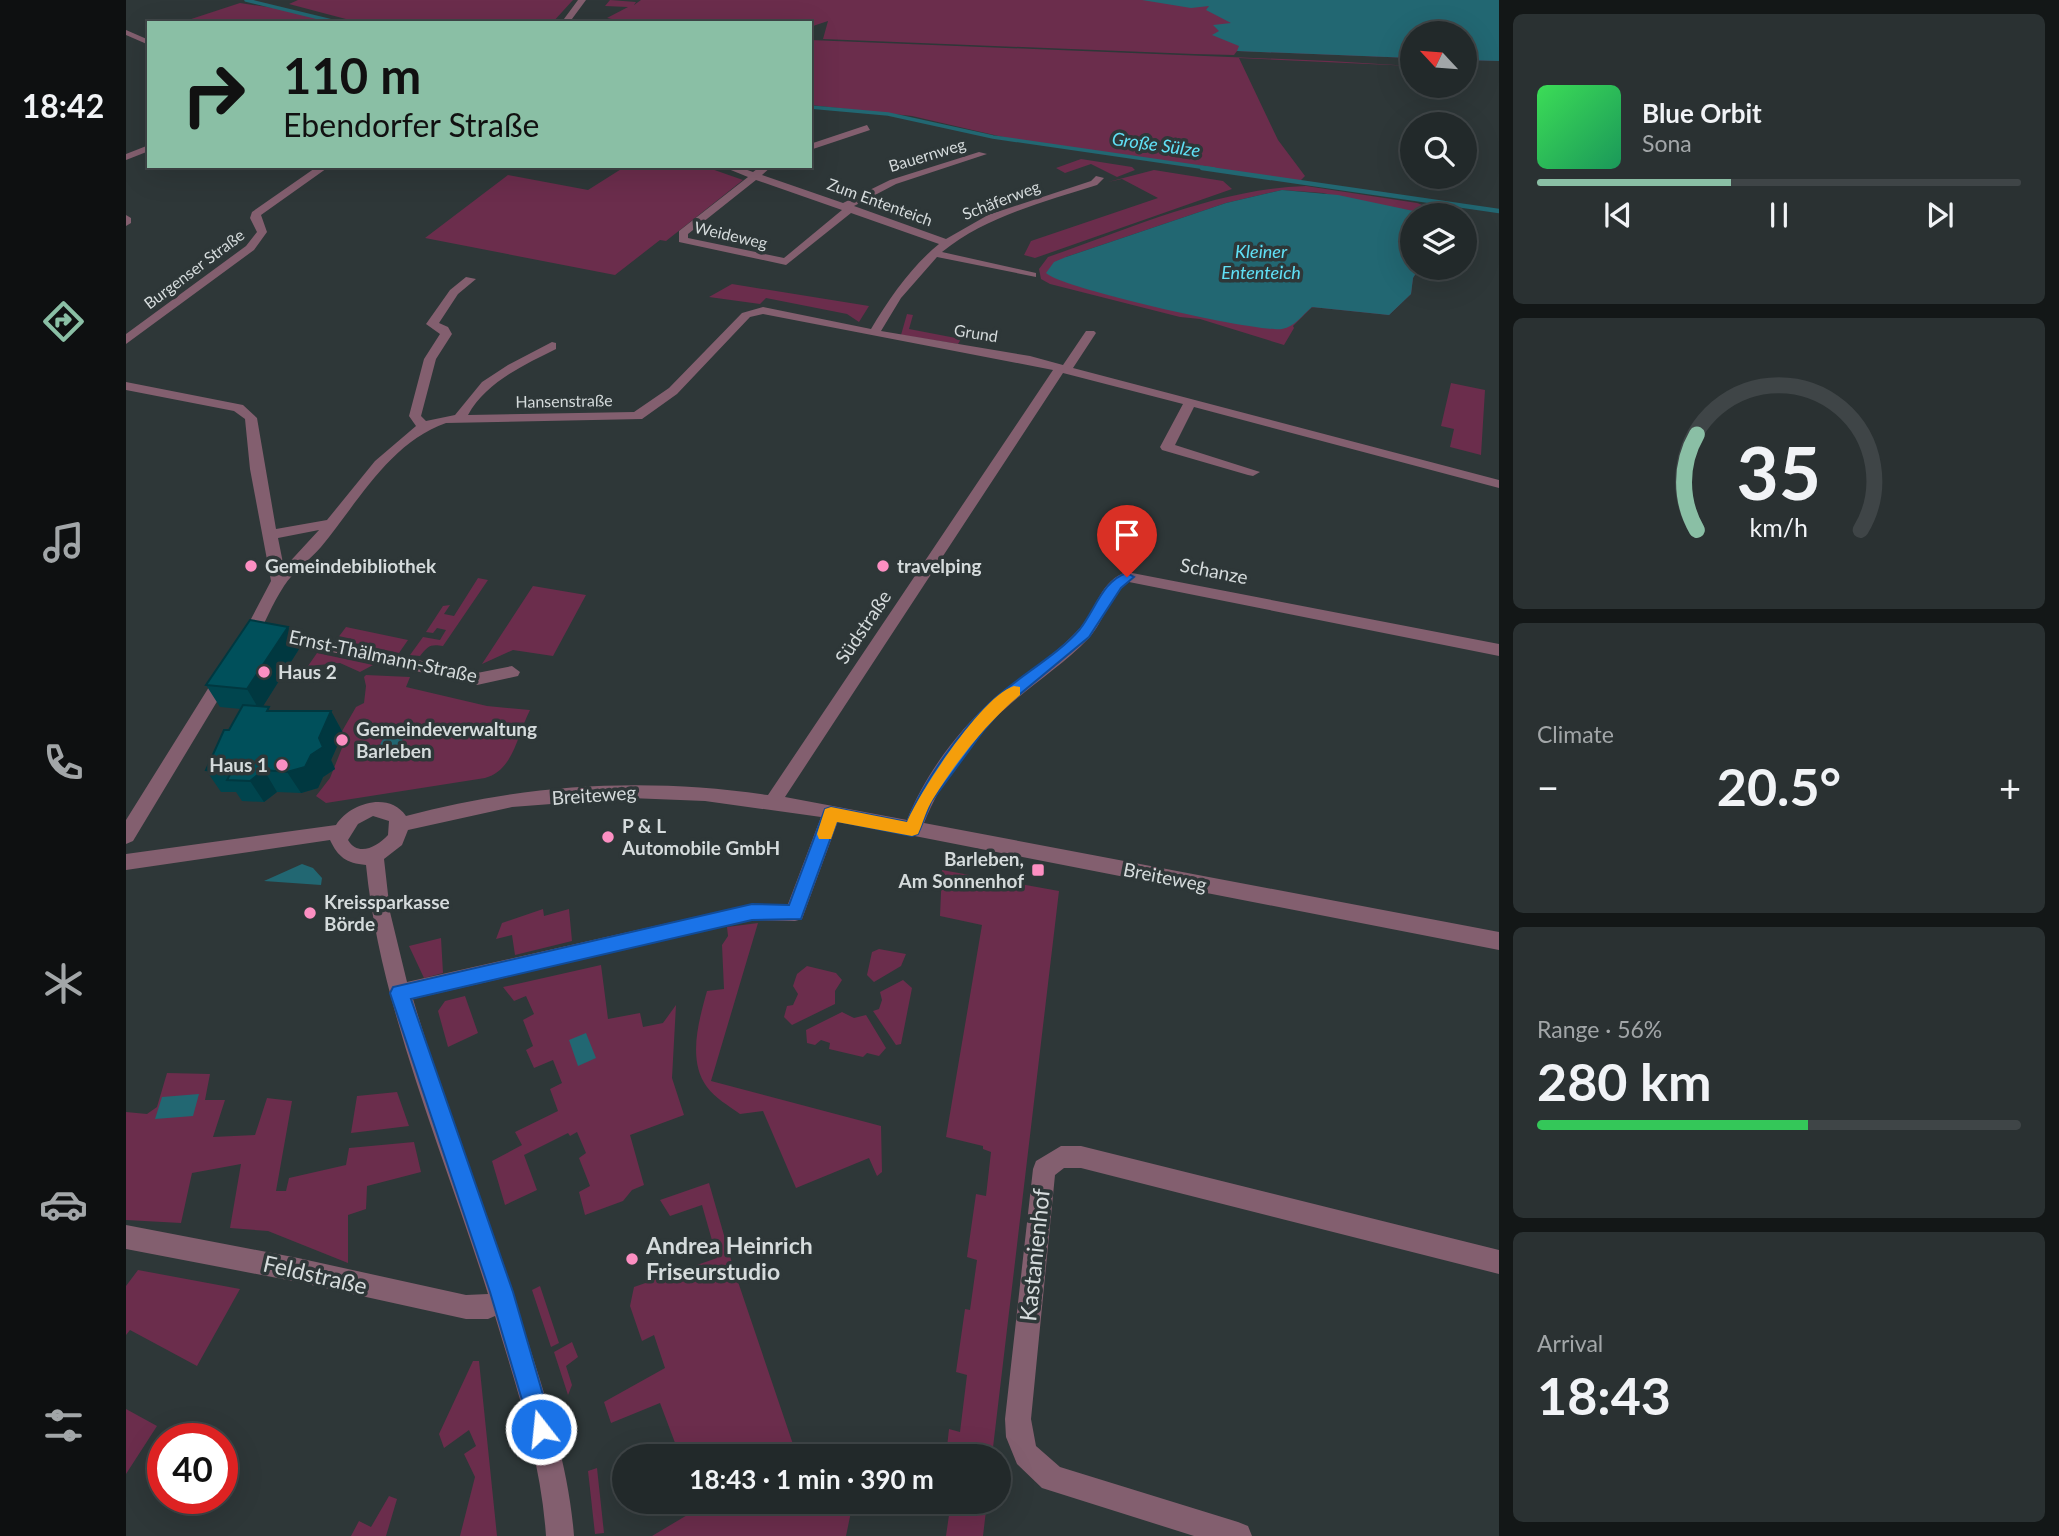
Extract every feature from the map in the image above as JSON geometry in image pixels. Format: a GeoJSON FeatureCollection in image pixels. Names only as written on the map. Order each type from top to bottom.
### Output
{"type":"FeatureCollection","features":[{"type":"Feature","properties":{"kind":"street"},"geometry":{"type":"LineString","coordinates":[[566,21],[582,0]]}},
{"type":"Feature","properties":{"kind":"street"},"geometry":{"type":"LineString","coordinates":[[126,32],[147,42]]}},
{"type":"Feature","properties":{"kind":"street"},"geometry":{"type":"LineString","coordinates":[[812,145],[867,128]]}},
{"type":"Feature","properties":{"kind":"street"},"geometry":{"type":"LineString","coordinates":[[126,158],[147,149]]}},
{"type":"Feature","properties":{"kind":"street","name":"Bauernweg"},"geometry":{"type":"LineString","coordinates":[[848,207],[893,181],[982,154]]}},
{"type":"Feature","properties":{"kind":"street","name":"Burgenser Straße"},"geometry":{"type":"LineString","coordinates":[[126,340],[250,248],[262,232],[255,218],[256,214],[322,168]]}},
{"type":"Feature","properties":{"kind":"street","name":"Zum Ententeich"},"geometry":{"type":"LineString","coordinates":[[732,168],[944,242]]}},
{"type":"Feature","properties":{"kind":"street"},"geometry":{"type":"LineString","coordinates":[[754,176],[764,168]]}},
{"type":"Feature","properties":{"kind":"street","name":"Weideweg"},"geometry":{"type":"LineString","coordinates":[[754,176],[682,233],[683,240],[786,262],[848,207]]}},
{"type":"Feature","properties":{"kind":"street","name":"Schäferweg"},"geometry":{"type":"LineString","coordinates":[[874,333],[905,283],[944,242],[994,216],[1094,183],[1099,178]]}},
{"type":"Feature","properties":{"kind":"street","name":"Zum Ententeich"},"geometry":{"type":"LineString","coordinates":[[932,253],[1032,275]]}},
{"type":"Feature","properties":{"kind":"street"},"geometry":{"type":"LineString","coordinates":[[126,836],[238,656],[279,582],[303,562],[381,466],[422,425],[415,416],[430,359],[446,334],[444,329],[432,324],[454,292],[470,279]]}},
{"type":"Feature","properties":{"kind":"street","name":"Grund"},"geometry":{"type":"LineString","coordinates":[[754,312],[774,312],[1063,368],[1499,484]]}},
{"type":"Feature","properties":{"kind":"street","name":"Hansenstraße"},"geometry":{"type":"LineString","coordinates":[[422,425],[432,421],[637,416],[673,391],[740,321],[754,312]]}},
{"type":"Feature","properties":{"kind":"street","name":"Südstraße"},"geometry":{"type":"LineString","coordinates":[[771,804],[1063,368],[1090,333]]}},
{"type":"Feature","properties":{"kind":"street","name":"Hansenstraße"},"geometry":{"type":"LineString","coordinates":[[459,420],[468,402],[506,371],[552,346]]}},
{"type":"Feature","properties":{"kind":"street"},"geometry":{"type":"LineString","coordinates":[[130,390],[213,402],[248,414],[279,582]]}},
{"type":"Feature","properties":{"kind":"street"},"geometry":{"type":"LineString","coordinates":[[1190,403],[1167,447],[1253,472]]}},
{"type":"Feature","properties":{"kind":"street"},"geometry":{"type":"LineString","coordinates":[[271,535],[334,523]]}},
{"type":"Feature","properties":{"kind":"street","name":"Schanze"},"geometry":{"type":"LineString","coordinates":[[912,829],[925,799],[978,726],[997,705],[1084,634],[1116,584],[1127,577],[1499,650]]}},
{"type":"Feature","properties":{"kind":"street","name":"Ernst-Thälmann-Straße"},"geometry":{"type":"LineString","coordinates":[[254,629],[477,679],[512,672]]}},
{"type":"Feature","properties":{"kind":"street","name":"Breiteweg"},"geometry":{"type":"LineString","coordinates":[[400,825],[465,809],[591,793],[684,792],[831,814],[1499,941]]}},
{"type":"Feature","properties":{"kind":"street"},"geometry":{"type":"LineString","coordinates":[[373,809],[392,812],[400,825],[394,843],[374,855],[364,857],[346,853],[339,840],[341,832],[353,817],[373,809]]}},
{"type":"Feature","properties":{"kind":"street"},"geometry":{"type":"LineString","coordinates":[[400,993],[752,912],[795,913],[831,814]]}},
{"type":"Feature","properties":{"kind":"street"},"geometry":{"type":"LineString","coordinates":[[126,862],[317,833],[341,832]]}},
{"type":"Feature","properties":{"kind":"street"},"geometry":{"type":"LineString","coordinates":[[374,855],[380,912],[400,993],[504,1300],[541,1429],[559,1512],[560,1536]]}},
{"type":"Feature","properties":{"kind":"street","name":"Kastanienhof"},"geometry":{"type":"LineString","coordinates":[[1238,1536],[1052,1478],[1026,1455],[1018,1419],[1044,1170],[1061,1157],[1081,1157],[1499,1262]]}},
{"type":"Feature","properties":{"kind":"street","name":"Feldstraße"},"geometry":{"type":"LineString","coordinates":[[126,1237],[298,1270],[466,1307],[488,1307],[504,1300]]}},
{"type":"Feature","properties":{"kind":"shaded area"},"geometry":{"type":"Polygon","coordinates":[[[298,0],[573,0],[554,21],[353,21],[289,4],[298,0]]]}},
{"type":"Feature","properties":{"kind":"shaded area"},"geometry":{"type":"Polygon","coordinates":[[[610,0],[636,2],[634,5],[641,0],[1299,0],[1440,10],[1453,21],[1400,21],[1400,58],[1237,51],[1234,55],[823,39],[828,21],[812,26],[812,21],[600,21],[616,20],[607,18],[628,7],[605,6],[610,0]]]}},
{"type":"Feature","properties":{"kind":"shaded area"},"geometry":{"type":"Polygon","coordinates":[[[240,3],[287,10],[327,21],[185,21],[240,3]]]}},
{"type":"Feature","properties":{"kind":"shaded area"},"geometry":{"type":"Polygon","coordinates":[[[812,40],[1330,61],[1400,65],[1239,58],[1278,140],[1305,176],[1300,181],[1007,138],[912,116],[812,105],[812,40]]]}},
{"type":"Feature","properties":{"kind":"shaded area"},"geometry":{"type":"Polygon","coordinates":[[[1477,42],[1499,61],[1477,60],[1477,42]]]}},
{"type":"Feature","properties":{"kind":"shaded area"},"geometry":{"type":"Polygon","coordinates":[[[1081,159],[1132,167],[1135,170],[1117,177],[1091,164],[1065,173],[1056,168],[1081,159]]]}},
{"type":"Feature","properties":{"kind":"shaded area"},"geometry":{"type":"Polygon","coordinates":[[[623,168],[709,168],[743,180],[666,241],[660,240],[615,275],[425,238],[508,175],[588,190],[623,168]]]}},
{"type":"Feature","properties":{"kind":"shaded area"},"geometry":{"type":"Polygon","coordinates":[[[1154,170],[1223,181],[1232,189],[1035,258],[1024,255],[1031,241],[1158,198],[1122,179],[1108,182],[1154,170]]]}},
{"type":"Feature","properties":{"kind":"shaded area"},"geometry":{"type":"Polygon","coordinates":[[[1306,186],[1417,203],[1400,203],[1400,212],[1323,193],[1282,190],[1226,203],[1066,257],[1113,296],[1269,324],[1312,307],[1293,326],[1284,345],[1200,319],[1180,317],[1050,284],[1041,279],[1039,269],[1048,257],[1207,202],[1273,189],[1306,186]]]}},
{"type":"Feature","properties":{"kind":"shaded area"},"geometry":{"type":"Polygon","coordinates":[[[1400,273],[1400,280],[1413,280],[1411,294],[1389,315],[1312,307],[1400,273]]]}},
{"type":"Feature","properties":{"kind":"shaded area"},"geometry":{"type":"Polygon","coordinates":[[[732,284],[869,306],[859,322],[847,314],[766,298],[760,304],[709,297],[732,284]]]}},
{"type":"Feature","properties":{"kind":"shaded area"},"geometry":{"type":"Polygon","coordinates":[[[907,314],[913,315],[909,329],[961,339],[958,344],[901,335],[907,314]]]}},
{"type":"Feature","properties":{"kind":"shaded area"},"geometry":{"type":"Polygon","coordinates":[[[1451,383],[1485,390],[1481,455],[1450,447],[1454,429],[1441,426],[1451,383]]]}},
{"type":"Feature","properties":{"kind":"shaded area"},"geometry":{"type":"Polygon","coordinates":[[[478,578],[488,580],[443,646],[430,646],[420,656],[410,655],[423,637],[440,640],[446,630],[437,628],[433,633],[426,632],[443,606],[450,605],[444,614],[454,616],[478,578]]]}},
{"type":"Feature","properties":{"kind":"shaded area"},"geometry":{"type":"Polygon","coordinates":[[[533,586],[586,595],[553,656],[513,650],[482,664],[533,586]]]}},
{"type":"Feature","properties":{"kind":"shaded area"},"geometry":{"type":"Polygon","coordinates":[[[346,627],[408,640],[399,653],[337,639],[346,627]]]}},
{"type":"Feature","properties":{"kind":"shaded area"},"geometry":{"type":"Polygon","coordinates":[[[317,653],[373,665],[360,672],[340,663],[308,666],[317,653]]]}},
{"type":"Feature","properties":{"kind":"shaded area"},"geometry":{"type":"Polygon","coordinates":[[[366,675],[410,677],[406,687],[487,706],[530,710],[509,760],[495,774],[485,778],[326,803],[316,796],[330,778],[346,738],[341,733],[356,707],[364,703],[366,675]]]}},
{"type":"Feature","properties":{"kind":"shaded area"},"geometry":{"type":"Polygon","coordinates":[[[942,870],[1059,891],[993,1444],[947,1444],[949,1429],[960,1432],[967,1375],[956,1372],[965,1309],[970,1310],[977,1260],[967,1257],[976,1194],[986,1196],[991,1152],[983,1149],[983,1146],[946,1137],[982,925],[940,916],[942,870]]]}},
{"type":"Feature","properties":{"kind":"shaded area"},"geometry":{"type":"Polygon","coordinates":[[[543,909],[544,916],[569,909],[572,941],[515,955],[512,935],[496,939],[502,923],[543,909]]]}},
{"type":"Feature","properties":{"kind":"shaded area"},"geometry":{"type":"Polygon","coordinates":[[[758,923],[711,1081],[881,1126],[882,1172],[877,1176],[869,1158],[796,1188],[763,1111],[740,1114],[714,1095],[701,1076],[696,1052],[698,1027],[707,991],[724,989],[722,945],[728,936],[727,927],[758,923]]]}},
{"type":"Feature","properties":{"kind":"shaded area"},"geometry":{"type":"Polygon","coordinates":[[[441,938],[443,973],[424,978],[409,946],[441,938]]]}},
{"type":"Feature","properties":{"kind":"shaded area"},"geometry":{"type":"Polygon","coordinates":[[[879,949],[906,954],[901,966],[874,982],[867,975],[872,952],[879,949]]]}},
{"type":"Feature","properties":{"kind":"shaded area"},"geometry":{"type":"Polygon","coordinates":[[[601,965],[608,1019],[640,1013],[643,1027],[663,1023],[676,1005],[672,1078],[684,1115],[630,1135],[644,1185],[632,1190],[623,1201],[585,1215],[579,1192],[590,1186],[579,1158],[586,1153],[577,1132],[570,1136],[568,1133],[524,1155],[537,1190],[505,1205],[492,1161],[522,1145],[515,1132],[558,1111],[550,1089],[562,1083],[553,1060],[534,1068],[526,1050],[533,1046],[523,1020],[534,1014],[526,996],[514,1001],[503,987],[601,965]]]}},
{"type":"Feature","properties":{"kind":"shaded area"},"geometry":{"type":"Polygon","coordinates":[[[807,966],[836,973],[842,980],[835,991],[835,1004],[792,1025],[784,1017],[787,1006],[793,1005],[798,994],[793,986],[797,974],[807,966]]]}},
{"type":"Feature","properties":{"kind":"shaded area"},"geometry":{"type":"Polygon","coordinates":[[[903,980],[912,988],[901,1044],[896,1045],[873,1011],[879,1009],[882,1000],[880,992],[903,980]]]}},
{"type":"Feature","properties":{"kind":"shaded area"},"geometry":{"type":"Polygon","coordinates":[[[465,996],[478,1033],[448,1047],[438,1011],[445,1001],[465,996]]]}},
{"type":"Feature","properties":{"kind":"shaded area"},"geometry":{"type":"Polygon","coordinates":[[[842,1012],[854,1018],[866,1015],[886,1048],[879,1056],[867,1053],[863,1057],[829,1049],[830,1043],[821,1040],[815,1045],[807,1043],[806,1030],[842,1012]]]}},
{"type":"Feature","properties":{"kind":"shaded area"},"geometry":{"type":"Polygon","coordinates":[[[167,1073],[210,1074],[205,1100],[225,1100],[213,1137],[255,1135],[267,1098],[292,1101],[276,1191],[286,1191],[289,1178],[346,1165],[349,1148],[414,1142],[421,1172],[367,1186],[366,1209],[348,1215],[348,1263],[268,1231],[230,1228],[241,1164],[192,1173],[181,1223],[126,1220],[126,1112],[147,1114],[157,1107],[167,1073]]]}},
{"type":"Feature","properties":{"kind":"shaded area"},"geometry":{"type":"Polygon","coordinates":[[[397,1092],[409,1126],[351,1133],[357,1096],[397,1092]]]}},
{"type":"Feature","properties":{"kind":"shaded area"},"geometry":{"type":"Polygon","coordinates":[[[709,1183],[734,1270],[793,1444],[675,1444],[660,1403],[611,1423],[604,1402],[665,1368],[654,1335],[642,1341],[630,1306],[634,1287],[717,1258],[702,1205],[670,1216],[660,1200],[709,1183]]]}},
{"type":"Feature","properties":{"kind":"shaded area"},"geometry":{"type":"Polygon","coordinates":[[[138,1270],[240,1289],[197,1366],[130,1330],[126,1335],[126,1286],[138,1270]]]}},
{"type":"Feature","properties":{"kind":"shaded area"},"geometry":{"type":"Polygon","coordinates":[[[540,1286],[559,1343],[551,1347],[532,1290],[540,1286]]]}},
{"type":"Feature","properties":{"kind":"shaded area"},"geometry":{"type":"Polygon","coordinates":[[[572,1342],[578,1357],[566,1366],[572,1385],[568,1395],[554,1352],[572,1342]]]}},
{"type":"Feature","properties":{"kind":"shaded area"},"geometry":{"type":"Polygon","coordinates":[[[473,1361],[479,1361],[497,1536],[460,1536],[475,1477],[464,1454],[476,1446],[469,1430],[444,1448],[439,1434],[473,1361]]]}},
{"type":"Feature","properties":{"kind":"shaded area"},"geometry":{"type":"Polygon","coordinates":[[[126,1409],[152,1423],[147,1423],[147,1441],[126,1474],[126,1409]]]}},
{"type":"Feature","properties":{"kind":"shaded area"},"geometry":{"type":"Polygon","coordinates":[[[597,1468],[604,1533],[595,1534],[588,1471],[597,1468]]]}},
{"type":"Feature","properties":{"kind":"shaded area"},"geometry":{"type":"Polygon","coordinates":[[[389,1496],[397,1499],[386,1536],[351,1536],[359,1521],[371,1527],[389,1496]]]}},
{"type":"Feature","properties":{"kind":"shaded area"},"geometry":{"type":"Polygon","coordinates":[[[689,1514],[851,1514],[846,1536],[652,1536],[689,1514]]]}},
{"type":"Feature","properties":{"kind":"shaded area"},"geometry":{"type":"Polygon","coordinates":[[[946,1514],[986,1514],[983,1536],[946,1536],[949,1515],[946,1514]]]}},
{"type":"Feature","properties":{"kind":"water"},"geometry":{"type":"Polygon","coordinates":[[[1142,0],[1499,0],[1499,61],[1477,60],[1477,21],[1400,21],[1400,58],[1237,51],[1239,46],[1212,35],[1219,31],[1213,25],[1231,23],[1206,10],[1209,6],[1191,8],[1142,0]]]}},
{"type":"Feature","properties":{"kind":"water","name":"Kleiner Ententeich"},"geometry":{"type":"Polygon","coordinates":[[[1282,190],[1338,195],[1400,208],[1400,280],[1413,280],[1411,294],[1389,315],[1312,307],[1295,323],[1282,329],[1200,317],[1085,289],[1046,273],[1054,262],[1066,257],[1226,203],[1282,190]]]}},
{"type":"Feature","properties":{"kind":"water"},"geometry":{"type":"Polygon","coordinates":[[[397,730],[403,736],[401,748],[392,757],[381,758],[378,752],[382,741],[386,735],[397,730]]]}},
{"type":"Feature","properties":{"kind":"water"},"geometry":{"type":"Polygon","coordinates":[[[302,864],[313,868],[322,878],[321,885],[264,881],[302,864]]]}},
{"type":"Feature","properties":{"kind":"water"},"geometry":{"type":"Polygon","coordinates":[[[586,1033],[596,1058],[578,1066],[569,1040],[586,1033]]]}},
{"type":"Feature","properties":{"kind":"water"},"geometry":{"type":"Polygon","coordinates":[[[199,1094],[193,1116],[155,1119],[162,1097],[199,1094]]]}},
{"type":"Feature","properties":{"kind":"building"},"geometry":{"type":"Polygon","coordinates":[[[250,620],[288,627],[247,689],[206,685],[250,620]]]}},
{"type":"Feature","properties":{"kind":"building"},"geometry":{"type":"Polygon","coordinates":[[[243,705],[269,707],[267,711],[331,711],[319,738],[323,747],[311,755],[305,767],[287,772],[264,770],[250,781],[227,780],[232,771],[206,770],[224,730],[229,730],[243,705]]]}},
{"type":"Feature","properties":{"kind":"waterway","name":"Große Sülze"},"geometry":{"type":"LineString","coordinates":[[246,0],[332,21]]}},
{"type":"Feature","properties":{"kind":"waterway","name":"Große Sülze"},"geometry":{"type":"LineString","coordinates":[[812,107],[888,114],[993,137],[1214,169]]}},
{"type":"Feature","properties":{"kind":"waterway","name":"Große Sülze"},"geometry":{"type":"LineString","coordinates":[[1202,168],[1499,211]]}},
{"type":"Feature","properties":{"kind":"slow traffic"},"geometry":{"type":"LineString","coordinates":[[825,834],[831,814],[912,829],[925,799],[958,753],[978,726],[1014,691]]}},
{"type":"Feature","properties":{"kind":"place","name":"Gemeindebibliothek"},"geometry":{"type":"Point","coordinates":[251,566]}},
{"type":"Feature","properties":{"kind":"place","name":"travelping"},"geometry":{"type":"Point","coordinates":[883,566]}},
{"type":"Feature","properties":{"kind":"place","name":"Haus 2"},"geometry":{"type":"Point","coordinates":[264,672]}},
{"type":"Feature","properties":{"kind":"place","name":"Gemeindeverwaltung Barleben"},"geometry":{"type":"Point","coordinates":[342,740]}},
{"type":"Feature","properties":{"kind":"place","name":"Haus 1"},"geometry":{"type":"Point","coordinates":[282,765]}},
{"type":"Feature","properties":{"kind":"place","name":"P & L Automobile GmbH"},"geometry":{"type":"Point","coordinates":[608,837]}},
{"type":"Feature","properties":{"kind":"place","name":"Barleben, Am Sonnenhof"},"geometry":{"type":"Point","coordinates":[1038,870]}},
{"type":"Feature","properties":{"kind":"place","name":"Kreissparkasse Börde"},"geometry":{"type":"Point","coordinates":[310,913]}},
{"type":"Feature","properties":{"kind":"place","name":"Andrea Heinrich Friseurstudio"},"geometry":{"type":"Point","coordinates":[632,1259]}},
{"type":"Feature","properties":{"kind":"route"},"geometry":{"type":"LineString","coordinates":[[541,1429],[502,1292],[400,993],[752,912],[795,913],[831,814],[912,829],[925,799],[978,726],[997,705],[1084,634],[1095,621],[1116,584],[1127,577]]}}]}
